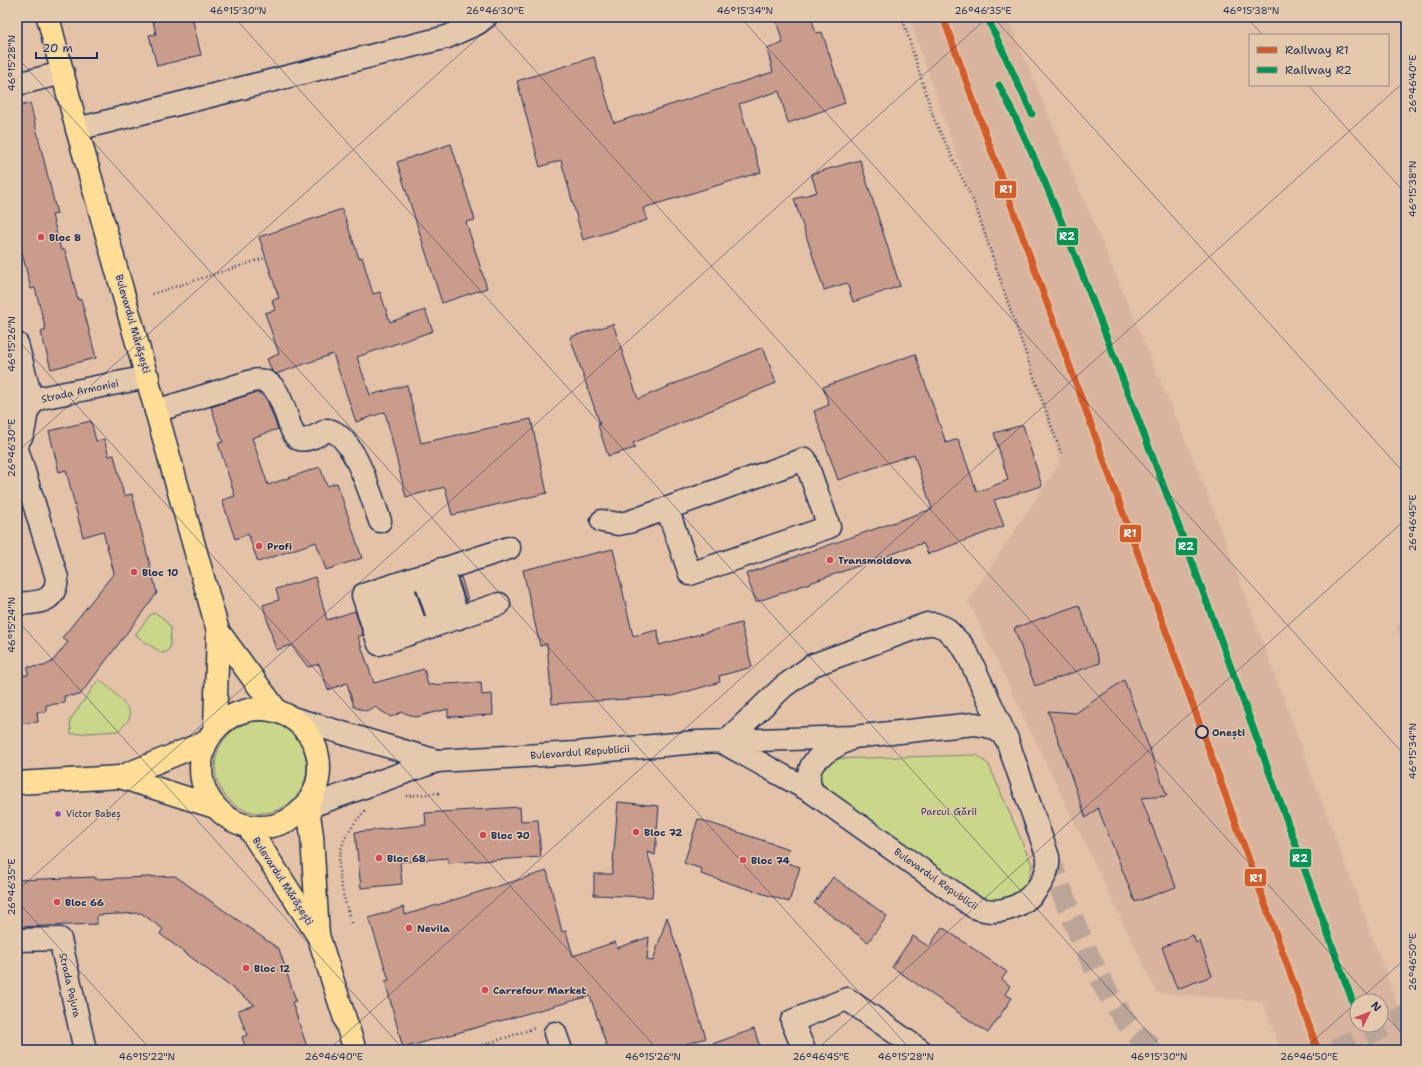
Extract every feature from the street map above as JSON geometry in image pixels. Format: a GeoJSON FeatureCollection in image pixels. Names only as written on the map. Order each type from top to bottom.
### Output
{"type":"FeatureCollection","features":[{"type":"Feature","properties":{"kind":"main road","name":"Bulevardul Mărășești"},"geometry":{"type":"LineString","coordinates":[[48,17],[77,129],[148,377],[218,631],[211,735]]}},
{"type":"Feature","properties":{"kind":"main road","name":"Bulevardul Mărășești"},"geometry":{"type":"LineString","coordinates":[[218,631],[284,714]]}},
{"type":"Feature","properties":{"kind":"main road"},"geometry":{"type":"LineString","coordinates":[[260,708],[284,714],[305,729],[315,744],[320,761],[316,790],[308,807],[284,823],[266,828],[248,827],[230,820],[215,807],[206,793],[201,776],[201,759],[211,735],[228,717],[243,711],[260,708]]}},
{"type":"Feature","properties":{"kind":"main road"},"geometry":{"type":"LineString","coordinates":[[120,777],[211,735]]}},
{"type":"Feature","properties":{"kind":"main road"},"geometry":{"type":"LineString","coordinates":[[17,783],[120,777],[215,807]]}},
{"type":"Feature","properties":{"kind":"main road","name":"Bulevardul Mărășești"},"geometry":{"type":"LineString","coordinates":[[308,807],[312,836],[318,935],[355,1050]]}},
{"type":"Feature","properties":{"kind":"main road","name":"Bulevardul Mărășești"},"geometry":{"type":"LineString","coordinates":[[248,827],[318,935]]}},
{"type":"Feature","properties":{"kind":"street"},"geometry":{"type":"LineString","coordinates":[[77,129],[446,37],[486,17]]}},
{"type":"Feature","properties":{"kind":"street"},"geometry":{"type":"LineString","coordinates":[[17,84],[62,73]]}},
{"type":"Feature","properties":{"kind":"street"},"geometry":{"type":"LineString","coordinates":[[17,344],[32,402]]}},
{"type":"Feature","properties":{"kind":"street","name":"Strada Armoniei"},"geometry":{"type":"LineString","coordinates":[[17,442],[24,433],[24,417],[32,402],[40,398],[148,377]]}},
{"type":"Feature","properties":{"kind":"street"},"geometry":{"type":"LineString","coordinates":[[156,410],[252,381],[263,381],[271,386],[284,403],[293,432],[299,439],[305,440],[328,430],[337,433],[345,441],[359,465],[380,521]]}},
{"type":"Feature","properties":{"kind":"street"},"geometry":{"type":"LineString","coordinates":[[17,449],[57,578],[55,590],[48,598],[39,602],[17,604]]}},
{"type":"Feature","properties":{"kind":"street"},"geometry":{"type":"LineString","coordinates":[[602,521],[624,523],[805,459],[829,527],[690,574],[667,508]]}},
{"type":"Feature","properties":{"kind":"street"},"geometry":{"type":"LineString","coordinates":[[500,604],[379,644],[363,595],[509,548]]}},
{"type":"Feature","properties":{"kind":"street"},"geometry":{"type":"LineString","coordinates":[[433,572],[449,621]]}},
{"type":"Feature","properties":{"kind":"street"},"geometry":{"type":"LineString","coordinates":[[391,586],[407,634]]}},
{"type":"Feature","properties":{"kind":"street","name":"Bulevardul Republicii"},"geometry":{"type":"LineString","coordinates":[[927,624],[935,624],[952,634],[967,654],[1007,740],[1048,857],[1049,864],[1045,876],[1033,894],[1015,907],[1003,911],[990,912],[974,907],[812,792],[724,743],[783,687],[813,666],[927,624]]}},
{"type":"Feature","properties":{"kind":"street","name":"Bulevardul Republicii"},"geometry":{"type":"LineString","coordinates":[[284,714],[436,760]]}},
{"type":"Feature","properties":{"kind":"street","name":"Bulevardul Republicii"},"geometry":{"type":"LineString","coordinates":[[308,807],[436,760],[576,753],[697,742],[724,743],[853,738],[974,724],[992,727],[998,730],[1007,740]]}},
{"type":"Feature","properties":{"kind":"street"},"geometry":{"type":"LineString","coordinates":[[812,792],[808,778],[810,771],[818,758],[853,738]]}},
{"type":"Feature","properties":{"kind":"street","name":"Strada Pajura"},"geometry":{"type":"LineString","coordinates":[[17,940],[60,939],[85,1050]]}},
{"type":"Feature","properties":{"kind":"street"},"geometry":{"type":"LineString","coordinates":[[804,1050],[792,1021],[847,999],[920,1050]]}},
{"type":"Feature","properties":{"kind":"path"},"geometry":{"type":"LineString","coordinates":[[902,17],[934,119],[976,207],[1061,453]]}},
{"type":"Feature","properties":{"kind":"path"},"geometry":{"type":"LineString","coordinates":[[152,294],[265,258]]}},
{"type":"Feature","properties":{"kind":"path"},"geometry":{"type":"LineString","coordinates":[[399,796],[440,793]]}},
{"type":"Feature","properties":{"kind":"path"},"geometry":{"type":"LineString","coordinates":[[351,923],[339,878],[339,857],[341,847],[351,826],[369,807]]}},
{"type":"Feature","properties":{"kind":"path"},"geometry":{"type":"LineString","coordinates":[[468,1050],[541,1027],[550,1028],[558,1042]]}},
{"type":"Feature","properties":{"kind":"shaded area"},"geometry":{"type":"Polygon","coordinates":[[[909,17],[1007,17],[1205,487],[1406,1028],[1406,1050],[1281,1050],[1262,1001],[1157,993],[968,601],[1061,461],[909,17]]]}},
{"type":"Feature","properties":{"kind":"shaded area"},"geometry":{"type":"Polygon","coordinates":[[[1406,621],[1406,651],[1396,625],[1406,621]]]}},
{"type":"Feature","properties":{"kind":"green space"},"geometry":{"type":"Polygon","coordinates":[[[155,613],[163,618],[171,628],[170,647],[167,652],[162,653],[135,635],[150,615],[155,613]]]}},
{"type":"Feature","properties":{"kind":"green space"},"geometry":{"type":"Polygon","coordinates":[[[99,679],[127,707],[130,716],[129,718],[118,731],[71,734],[70,720],[99,679]]]}},
{"type":"Feature","properties":{"kind":"green space"},"geometry":{"type":"Polygon","coordinates":[[[261,721],[279,724],[294,734],[304,749],[307,767],[304,785],[294,800],[279,810],[261,813],[243,810],[228,800],[218,785],[215,767],[218,749],[228,734],[243,724],[261,721]]]}},
{"type":"Feature","properties":{"kind":"green space","name":"Parcul Gării"},"geometry":{"type":"Polygon","coordinates":[[[977,755],[989,765],[1032,865],[1026,883],[1018,894],[988,905],[825,788],[818,775],[829,759],[977,755]]]}},
{"type":"Feature","properties":{"kind":"building"},"geometry":{"type":"Polygon","coordinates":[[[152,17],[192,17],[201,55],[157,66],[149,35],[156,34],[152,17]]]}},
{"type":"Feature","properties":{"kind":"building"},"geometry":{"type":"Polygon","coordinates":[[[775,17],[811,17],[816,33],[822,32],[845,103],[788,123],[779,91],[739,104],[761,172],[643,208],[647,220],[583,240],[561,160],[540,167],[517,81],[594,57],[614,123],[773,72],[767,49],[783,43],[775,17]]]}},
{"type":"Feature","properties":{"kind":"building","name":"Bloc 8"},"geometry":{"type":"Polygon","coordinates":[[[30,103],[57,214],[52,215],[61,250],[65,250],[78,300],[81,299],[96,358],[51,369],[41,332],[46,330],[35,288],[31,289],[17,233],[17,107],[30,103]]]}},
{"type":"Feature","properties":{"kind":"building"},"geometry":{"type":"Polygon","coordinates":[[[451,144],[475,220],[466,222],[487,288],[442,303],[397,162],[451,144]]]}},
{"type":"Feature","properties":{"kind":"building"},"geometry":{"type":"Polygon","coordinates":[[[860,160],[900,286],[853,302],[847,283],[824,290],[794,199],[817,192],[811,174],[860,160]]]}},
{"type":"Feature","properties":{"kind":"building"},"geometry":{"type":"Polygon","coordinates":[[[342,209],[359,258],[362,257],[373,294],[380,292],[390,322],[425,310],[433,331],[357,357],[370,395],[407,385],[421,443],[531,419],[547,493],[452,515],[445,487],[406,497],[385,412],[356,422],[333,354],[276,374],[272,371],[267,359],[279,354],[265,313],[275,310],[272,300],[279,298],[259,237],[342,209]]]}},
{"type":"Feature","properties":{"kind":"building"},"geometry":{"type":"Polygon","coordinates":[[[613,324],[638,399],[763,347],[776,383],[633,443],[635,448],[608,456],[598,425],[600,424],[570,337],[613,324]]]}},
{"type":"Feature","properties":{"kind":"building"},"geometry":{"type":"Polygon","coordinates":[[[915,354],[946,443],[958,439],[977,492],[1008,480],[994,433],[1023,425],[1042,486],[994,500],[1004,526],[928,554],[923,543],[756,602],[746,574],[932,509],[914,454],[838,480],[814,411],[829,405],[823,387],[915,354]]]}},
{"type":"Feature","properties":{"kind":"building"},"geometry":{"type":"Polygon","coordinates":[[[254,393],[260,393],[267,400],[278,429],[252,438],[268,485],[320,467],[327,486],[337,483],[362,558],[326,570],[316,542],[258,562],[248,534],[235,539],[222,500],[235,496],[218,443],[223,442],[211,407],[254,393]]]}},
{"type":"Feature","properties":{"kind":"building","name":"Bloc 10"},"geometry":{"type":"Polygon","coordinates":[[[91,421],[96,441],[104,439],[109,456],[114,455],[124,496],[132,494],[157,593],[80,695],[64,696],[65,703],[46,705],[46,712],[37,712],[38,722],[17,724],[17,676],[28,675],[28,667],[44,666],[52,662],[68,642],[62,638],[114,573],[103,531],[83,537],[66,470],[59,472],[49,431],[91,421]]]}},
{"type":"Feature","properties":{"kind":"building"},"geometry":{"type":"Polygon","coordinates":[[[613,549],[633,636],[658,630],[659,645],[741,623],[752,667],[719,676],[720,682],[672,696],[552,704],[547,644],[540,646],[523,570],[613,549]]]}},
{"type":"Feature","properties":{"kind":"building"},"geometry":{"type":"Polygon","coordinates":[[[315,577],[327,620],[355,611],[363,635],[358,637],[374,683],[424,669],[428,685],[481,682],[482,695],[492,694],[493,715],[448,717],[448,709],[416,717],[402,712],[391,717],[375,707],[366,711],[354,707],[347,683],[328,690],[319,664],[308,667],[291,645],[276,650],[263,605],[279,600],[276,589],[315,577]]]}},
{"type":"Feature","properties":{"kind":"building"},"geometry":{"type":"Polygon","coordinates":[[[461,577],[468,600],[466,601],[458,578],[461,577]]]}},
{"type":"Feature","properties":{"kind":"building"},"geometry":{"type":"Polygon","coordinates":[[[1079,605],[1100,663],[1035,686],[1014,628],[1079,605]]]}},
{"type":"Feature","properties":{"kind":"building"},"geometry":{"type":"Polygon","coordinates":[[[1124,680],[1167,796],[1141,798],[1176,887],[1135,902],[1098,808],[1086,818],[1048,711],[1076,713],[1124,680]]]}},
{"type":"Feature","properties":{"kind":"building"},"geometry":{"type":"Polygon","coordinates":[[[618,802],[659,806],[655,855],[647,852],[654,874],[652,897],[594,895],[594,874],[612,874],[618,802]]]}},
{"type":"Feature","properties":{"kind":"building","name":"Bloc 70"},"geometry":{"type":"Polygon","coordinates":[[[520,807],[521,821],[538,820],[541,857],[448,863],[448,858],[400,862],[402,884],[361,888],[355,832],[426,825],[425,813],[520,807]]]}},
{"type":"Feature","properties":{"kind":"building","name":"Bloc 74"},"geometry":{"type":"Polygon","coordinates":[[[698,819],[789,849],[784,862],[800,867],[789,902],[701,874],[702,869],[684,863],[698,819]]]}},
{"type":"Feature","properties":{"kind":"building"},"geometry":{"type":"Polygon","coordinates":[[[547,871],[562,932],[566,931],[573,956],[615,942],[617,948],[649,937],[647,960],[653,961],[667,917],[706,1038],[667,1050],[608,1050],[590,996],[403,1048],[385,981],[389,980],[369,918],[404,907],[405,915],[547,871]]]}},
{"type":"Feature","properties":{"kind":"building","name":"Bloc 12"},"geometry":{"type":"Polygon","coordinates":[[[175,876],[279,949],[296,1001],[292,1002],[308,1050],[246,1050],[242,1037],[247,1035],[238,1010],[255,1005],[160,934],[163,929],[141,913],[97,915],[97,924],[17,927],[17,880],[175,876]]]}},
{"type":"Feature","properties":{"kind":"building"},"geometry":{"type":"Polygon","coordinates":[[[833,877],[887,916],[868,942],[814,903],[833,877]]]}},
{"type":"Feature","properties":{"kind":"building"},"geometry":{"type":"Polygon","coordinates":[[[942,927],[1007,972],[1002,979],[1010,986],[1005,994],[1012,998],[988,1033],[892,967],[913,936],[929,947],[942,927]]]}},
{"type":"Feature","properties":{"kind":"building"},"geometry":{"type":"Polygon","coordinates":[[[1193,935],[1196,943],[1200,941],[1212,976],[1177,989],[1162,947],[1193,935]]]}},
{"type":"Feature","properties":{"kind":"building"},"geometry":{"type":"Polygon","coordinates":[[[754,1029],[761,1050],[702,1050],[701,1048],[754,1029]]]}},
{"type":"Feature","properties":{"kind":"tunnel"},"geometry":{"type":"LineString","coordinates":[[1048,857],[1079,933],[1106,990],[1138,1036],[1156,1050]]}},
{"type":"Feature","properties":{"kind":"tunnel"},"geometry":{"type":"LineString","coordinates":[[1335,1050],[1406,1016]]}},
{"type":"Feature","properties":{"kind":"rail line","name":"R1"},"geometry":{"type":"LineString","coordinates":[[943,17],[1318,1050]]}},
{"type":"Feature","properties":{"kind":"rail line","name":"R2"},"geometry":{"type":"LineString","coordinates":[[987,17],[1032,114]]}},
{"type":"Feature","properties":{"kind":"rail line","name":"R2"},"geometry":{"type":"LineString","coordinates":[[999,85],[1053,202],[1132,403],[1218,632],[1349,993]]}},
{"type":"Feature","properties":{"kind":"place","name":"Bloc 8"},"geometry":{"type":"Point","coordinates":[41,237]}},
{"type":"Feature","properties":{"kind":"place","name":"Profi"},"geometry":{"type":"Point","coordinates":[259,546]}},
{"type":"Feature","properties":{"kind":"place","name":"Transmoldova"},"geometry":{"type":"Point","coordinates":[830,560]}},
{"type":"Feature","properties":{"kind":"place","name":"Bloc 10"},"geometry":{"type":"Point","coordinates":[134,572]}},
{"type":"Feature","properties":{"kind":"place","name":"Onești"},"geometry":{"type":"Point","coordinates":[1202,732]}},
{"type":"Feature","properties":{"kind":"place","name":"Victor Babeș"},"geometry":{"type":"Point","coordinates":[58,814]}},
{"type":"Feature","properties":{"kind":"place","name":"Bloc 72"},"geometry":{"type":"Point","coordinates":[636,832]}},
{"type":"Feature","properties":{"kind":"place","name":"Bloc 70"},"geometry":{"type":"Point","coordinates":[483,835]}},
{"type":"Feature","properties":{"kind":"place","name":"Bloc 68"},"geometry":{"type":"Point","coordinates":[379,858]}},
{"type":"Feature","properties":{"kind":"place","name":"Bloc 74"},"geometry":{"type":"Point","coordinates":[743,860]}},
{"type":"Feature","properties":{"kind":"place","name":"Bloc 66"},"geometry":{"type":"Point","coordinates":[57,902]}},
{"type":"Feature","properties":{"kind":"place","name":"Nevila"},"geometry":{"type":"Point","coordinates":[409,928]}},
{"type":"Feature","properties":{"kind":"place","name":"Bloc 12"},"geometry":{"type":"Point","coordinates":[246,968]}},
{"type":"Feature","properties":{"kind":"place","name":"Carrefour Market"},"geometry":{"type":"Point","coordinates":[485,990]}}]}
